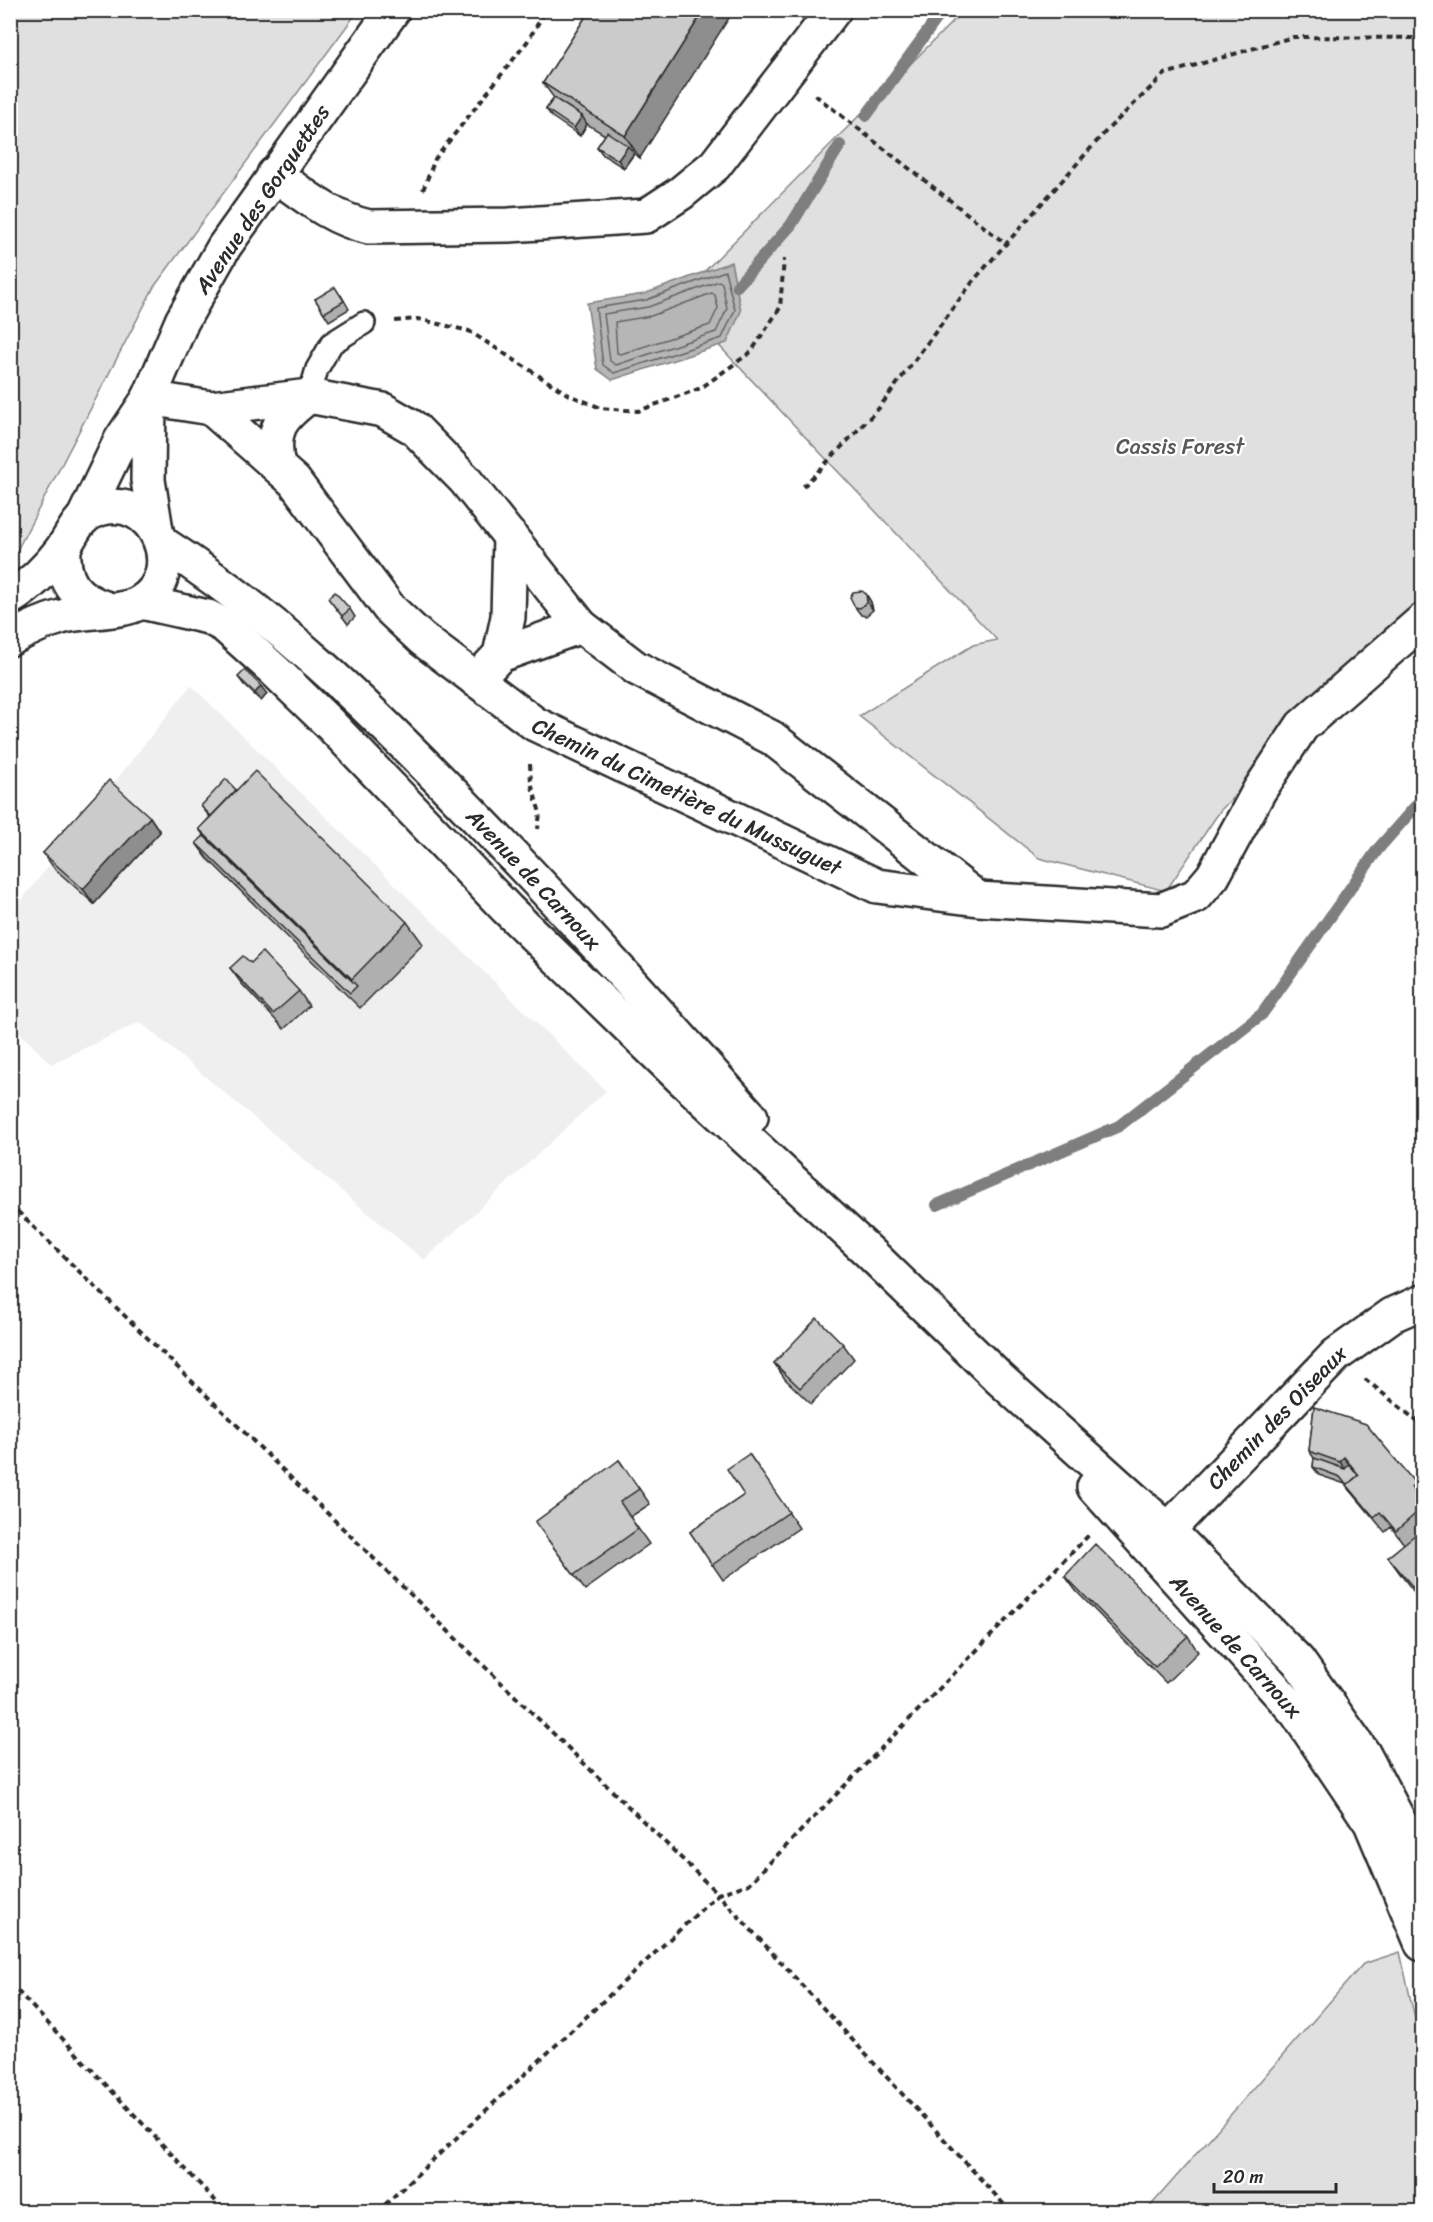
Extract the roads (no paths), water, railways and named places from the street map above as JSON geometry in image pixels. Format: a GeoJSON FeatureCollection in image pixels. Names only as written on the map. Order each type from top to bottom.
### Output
{"type":"FeatureCollection","features":[{"type":"Feature","properties":{"kind":"street","name":"Avenue des Gorguettes"},"geometry":{"type":"LineString","coordinates":[[84,517],[121,440],[149,398],[187,312],[224,248],[274,174],[393,10]]}},
{"type":"Feature","properties":{"kind":"street"},"geometry":{"type":"LineString","coordinates":[[274,174],[325,211],[347,222],[369,227],[509,225],[646,216],[681,193],[715,165],[834,10]]}},
{"type":"Feature","properties":{"kind":"street"},"geometry":{"type":"LineString","coordinates":[[149,398],[211,408],[309,396],[383,410],[414,428],[465,480],[580,626],[636,668],[772,738],[978,899]]}},
{"type":"Feature","properties":{"kind":"street"},"geometry":{"type":"LineString","coordinates":[[278,466],[274,447],[276,430],[287,412],[309,396]]}},
{"type":"Feature","properties":{"kind":"street","name":"Avenue des Gorguettes"},"geometry":{"type":"LineString","coordinates":[[149,398],[148,480],[159,537]]}},
{"type":"Feature","properties":{"kind":"street","name":"Chemin du Cimetière du Mussuguet"},"geometry":{"type":"LineString","coordinates":[[211,408],[294,481],[389,608],[422,639],[535,724],[877,886],[978,899],[1161,909],[1196,896],[1213,876],[1259,791],[1302,726],[1422,621]]}},
{"type":"Feature","properties":{"kind":"street","name":"Avenue de Carnoux"},"geometry":{"type":"LineString","coordinates":[[84,517],[100,509],[117,507],[133,511],[159,537],[226,585],[376,715],[535,878],[698,1057],[869,1252]]}},
{"type":"Feature","properties":{"kind":"street"},"geometry":{"type":"LineString","coordinates":[[10,598],[40,576],[64,546],[72,530],[84,517]]}},
{"type":"Feature","properties":{"kind":"street"},"geometry":{"type":"LineString","coordinates":[[500,655],[508,617],[510,536]]}},
{"type":"Feature","properties":{"kind":"street"},"geometry":{"type":"LineString","coordinates":[[141,602],[153,591],[161,577],[165,561],[159,537]]}},
{"type":"Feature","properties":{"kind":"street"},"geometry":{"type":"LineString","coordinates":[[64,546],[63,564],[73,587],[92,604],[108,609]]}},
{"type":"Feature","properties":{"kind":"street","name":"Avenue de Carnoux"},"geometry":{"type":"LineString","coordinates":[[10,639],[30,628],[61,617],[125,608],[141,602],[208,617],[225,627],[329,723],[507,909],[681,1078],[869,1252],[1154,1534],[1298,1661],[1363,1753],[1409,1840],[1422,1874]]}},
{"type":"Feature","properties":{"kind":"street"},"geometry":{"type":"LineString","coordinates":[[476,680],[500,655],[580,626]]}},
{"type":"Feature","properties":{"kind":"street"},"geometry":{"type":"LineString","coordinates":[[909,890],[926,885],[932,876],[932,862]]}},
{"type":"Feature","properties":{"kind":"street","name":"Chemin des Oiseaux"},"geometry":{"type":"LineString","coordinates":[[1154,1534],[1336,1355],[1392,1315],[1422,1302]]}},
{"type":"Feature","properties":{"kind":"street","name":"Avenue de Carnoux"},"geometry":{"type":"LineString","coordinates":[[1000,1380],[1114,1510],[1154,1534],[1297,1713],[1371,1822],[1422,1944]]}},
{"type":"Feature","properties":{"kind":"lane"},"geometry":{"type":"LineString","coordinates":[[309,396],[317,369],[332,343],[364,323]]}},
{"type":"Feature","properties":{"kind":"water"},"geometry":{"type":"Polygon","coordinates":[[[731,262],[741,311],[727,343],[612,380],[597,369],[587,303],[644,294],[731,262]]]}},
{"type":"Feature","properties":{"kind":"waterway"},"geometry":{"type":"LineString","coordinates":[[866,116],[943,10]]}},
{"type":"Feature","properties":{"kind":"waterway"},"geometry":{"type":"LineString","coordinates":[[737,286],[791,225],[840,145]]}},
{"type":"Feature","properties":{"kind":"waterway"},"geometry":{"type":"LineString","coordinates":[[937,1205],[1119,1126],[1262,1014],[1378,849],[1422,799]]}},
{"type":"Feature","properties":{"kind":"park label","name":"Cassis Forest"},"geometry":{"type":"Point","coordinates":[1180,446]}}]}
